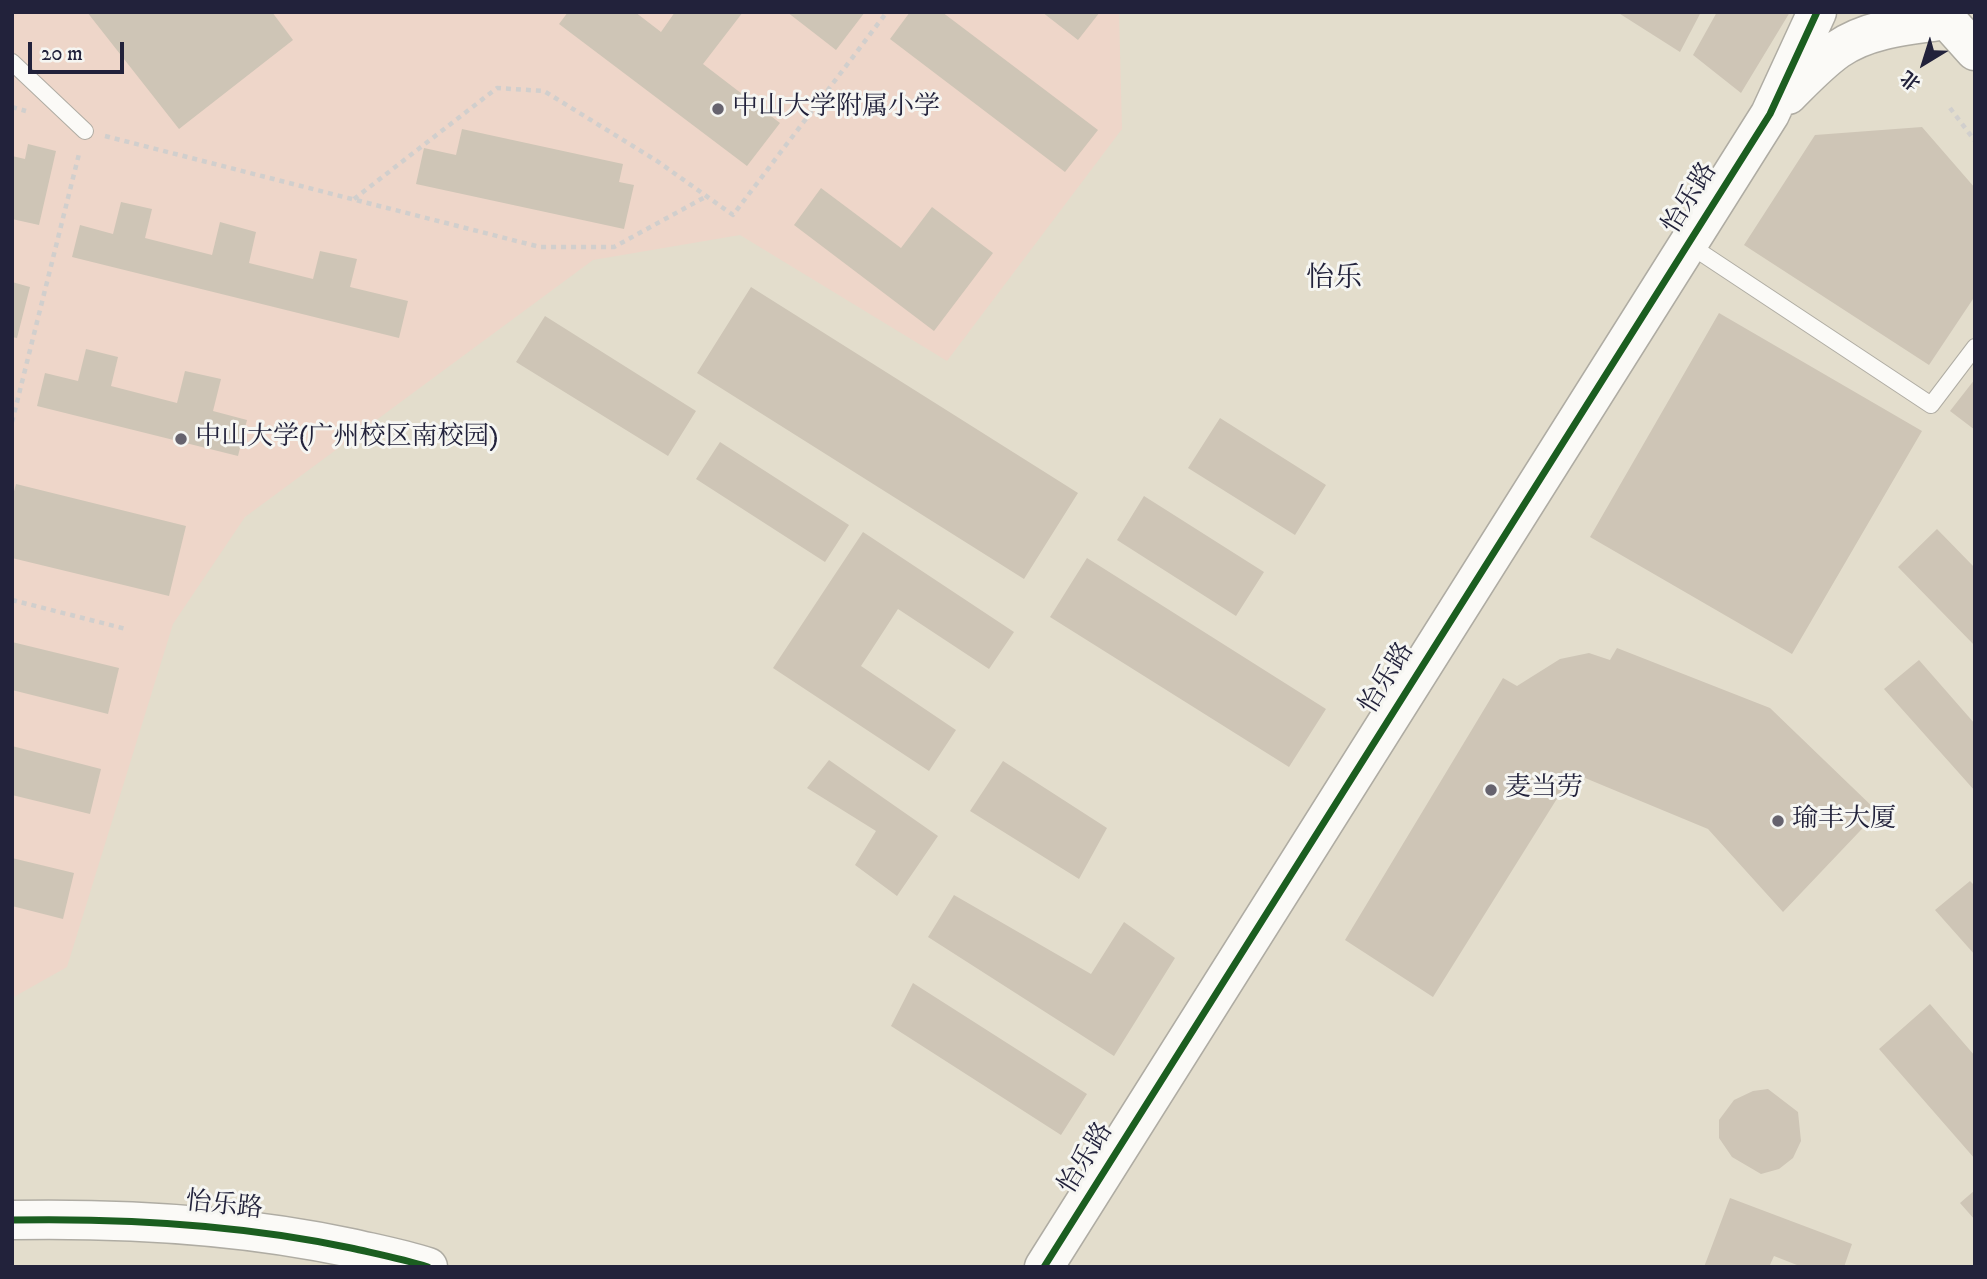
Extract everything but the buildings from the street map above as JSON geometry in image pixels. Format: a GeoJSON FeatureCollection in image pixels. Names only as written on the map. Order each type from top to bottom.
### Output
{"type":"FeatureCollection","features":[{"type":"Feature","properties":{"kind":"street"},"geometry":{"type":"LineString","coordinates":[[1770,114],[1817,12]]}},
{"type":"Feature","properties":{"kind":"street"},"geometry":{"type":"LineString","coordinates":[[1770,114],[1810,73],[1839,49],[1875,33],[1944,16],[1975,51]]}},
{"type":"Feature","properties":{"kind":"street","name":"怡乐路"},"geometry":{"type":"LineString","coordinates":[[1044,1267],[1770,114]]}},
{"type":"Feature","properties":{"kind":"street","name":"怡乐路"},"geometry":{"type":"LineString","coordinates":[[12,1220],[82,1219],[184,1224],[296,1236],[428,1267]]}},
{"type":"Feature","properties":{"kind":"lane"},"geometry":{"type":"LineString","coordinates":[[12,62],[85,131]]}},
{"type":"Feature","properties":{"kind":"lane"},"geometry":{"type":"LineString","coordinates":[[1688,244],[1931,405],[1975,347]]}},
{"type":"Feature","properties":{"kind":"path"},"geometry":{"type":"LineString","coordinates":[[354,199],[497,88],[544,91],[657,161],[733,215],[887,12]]}},
{"type":"Feature","properties":{"kind":"path"},"geometry":{"type":"LineString","coordinates":[[12,107],[85,131],[540,247],[614,247],[707,196]]}},
{"type":"Feature","properties":{"kind":"path"},"geometry":{"type":"LineString","coordinates":[[1950,108],[1975,141]]}},
{"type":"Feature","properties":{"kind":"path"},"geometry":{"type":"LineString","coordinates":[[12,422],[85,131]]}},
{"type":"Feature","properties":{"kind":"path"},"geometry":{"type":"LineString","coordinates":[[12,600],[126,629]]}},
{"type":"Feature","properties":{"kind":"shaded area","name":"中山大学(广州校区南校园)"},"geometry":{"type":"Polygon","coordinates":[[[12,12],[1119,12],[1122,129],[947,361],[740,235],[593,260],[245,517],[173,624],[67,967],[12,998],[12,12]]]}},
{"type":"Feature","properties":{"kind":"cycle path"},"geometry":{"type":"LineString","coordinates":[[1044,1267],[1770,114],[1817,12]]}},
{"type":"Feature","properties":{"kind":"cycle path"},"geometry":{"type":"LineString","coordinates":[[12,1220],[97,1220],[225,1228],[309,1240],[428,1267]]}},
{"type":"Feature","properties":{"kind":"place","name":"中山大学附属小学"},"geometry":{"type":"Point","coordinates":[718,109]}},
{"type":"Feature","properties":{"kind":"place","name":"中山大学(广州校区南校园)"},"geometry":{"type":"Point","coordinates":[181,439]}},
{"type":"Feature","properties":{"kind":"place","name":"麦当劳"},"geometry":{"type":"Point","coordinates":[1491,790]}},
{"type":"Feature","properties":{"kind":"place","name":"瑜丰大厦"},"geometry":{"type":"Point","coordinates":[1778,821]}},
{"type":"Feature","properties":{"kind":"district","name":"怡乐"},"geometry":{"type":"Point","coordinates":[1334,280]}}]}
